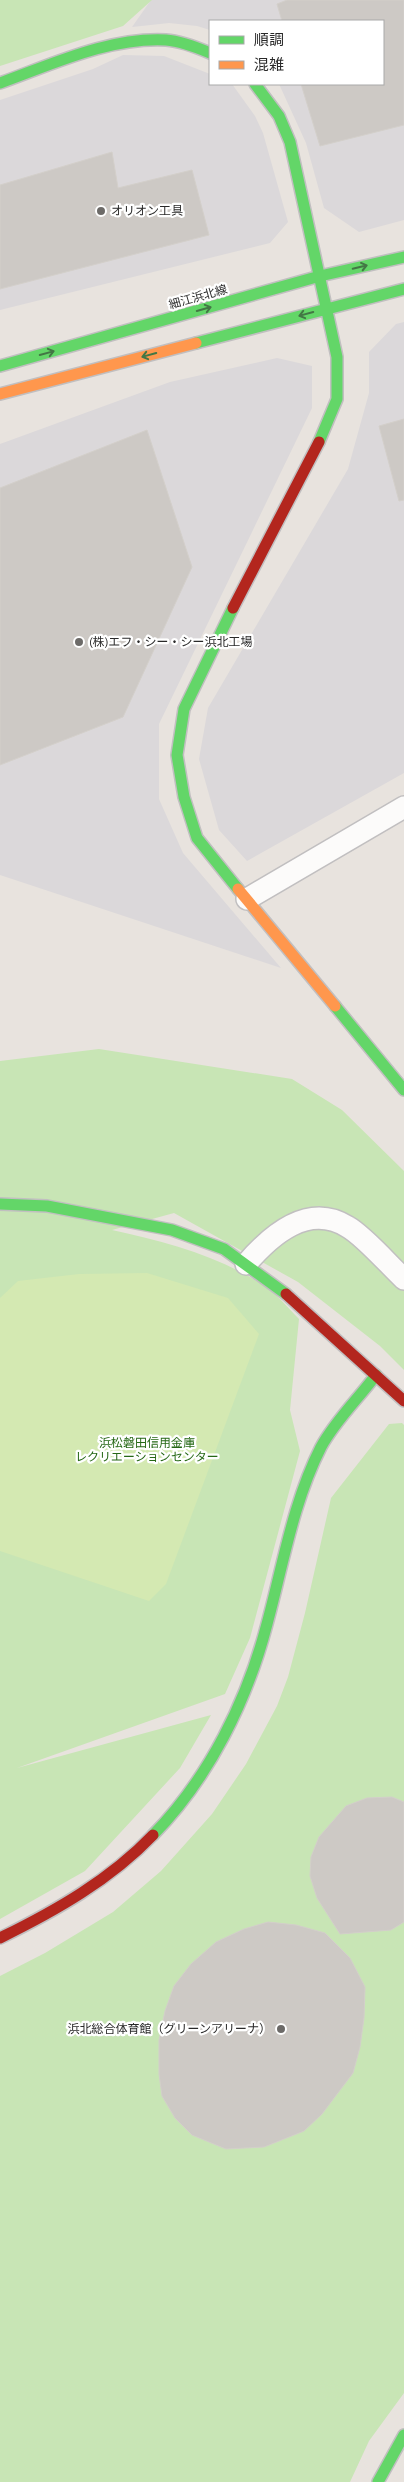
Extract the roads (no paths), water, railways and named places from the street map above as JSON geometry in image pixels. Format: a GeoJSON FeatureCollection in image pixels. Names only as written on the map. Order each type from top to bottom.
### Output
{"type":"FeatureCollection","features":[{"type":"Feature","properties":{"kind":"street"},"geometry":{"type":"LineString","coordinates":[[0,84],[110,46],[137,40],[168,40],[209,53]]}},
{"type":"Feature","properties":{"kind":"street"},"geometry":{"type":"LineString","coordinates":[[256,85],[280,116],[300,176],[337,357],[337,399],[327,426],[188,701],[176,755],[184,796],[197,838],[404,1090]]}},
{"type":"Feature","properties":{"kind":"street","name":"細江浜北線"},"geometry":{"type":"LineString","coordinates":[[0,366],[320,276],[404,257]]}},
{"type":"Feature","properties":{"kind":"street"},"geometry":{"type":"LineString","coordinates":[[0,394],[404,289]]}},
{"type":"Feature","properties":{"kind":"street"},"geometry":{"type":"LineString","coordinates":[[246,899],[404,807]]}},
{"type":"Feature","properties":{"kind":"street"},"geometry":{"type":"LineString","coordinates":[[0,1204],[47,1206],[172,1230],[224,1249],[278,1286],[404,1400]]}},
{"type":"Feature","properties":{"kind":"street"},"geometry":{"type":"LineString","coordinates":[[246,1264],[259,1249],[289,1225],[317,1217],[348,1226],[404,1279]]}},
{"type":"Feature","properties":{"kind":"street"},"geometry":{"type":"LineString","coordinates":[[0,1938],[40,1919],[82,1894],[125,1862],[167,1821],[198,1778],[231,1722],[260,1651],[303,1490],[314,1464],[322,1446],[376,1375]]}},
{"type":"Feature","properties":{"kind":"street"},"geometry":{"type":"LineString","coordinates":[[378,2482],[404,2435]]}},
{"type":"Feature","properties":{"kind":"place","name":"オリオン工具"},"geometry":{"type":"Point","coordinates":[101,211]}},
{"type":"Feature","properties":{"kind":"place","name":"(株)エフ・シー・シー浜北工場"},"geometry":{"type":"Point","coordinates":[79,642]}},
{"type":"Feature","properties":{"kind":"place","name":"浜北総合体育館（グリーンアリーナ）"},"geometry":{"type":"Point","coordinates":[281,2029]}},
{"type":"Feature","properties":{"kind":"park label","name":"浜松磐田信用金庫 レクリエーションセンター"},"geometry":{"type":"Point","coordinates":[147,1450]}}]}
